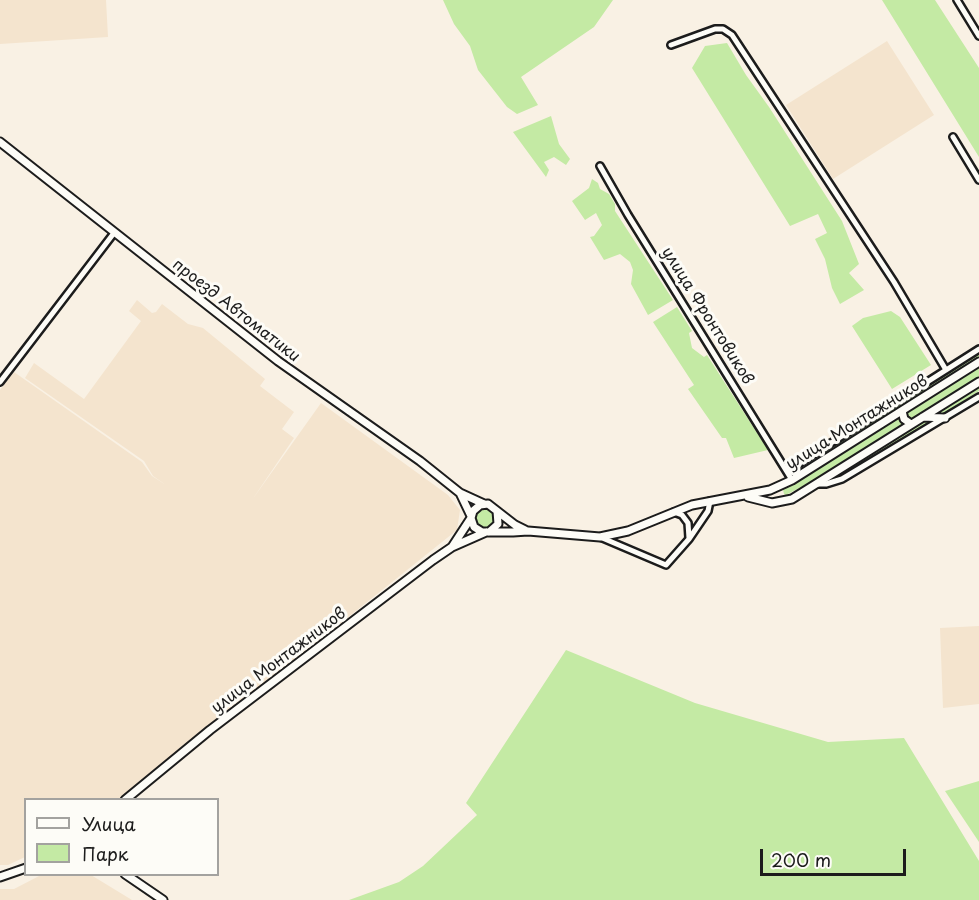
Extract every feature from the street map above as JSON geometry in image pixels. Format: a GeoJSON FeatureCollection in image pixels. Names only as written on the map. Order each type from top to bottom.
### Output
{"type":"FeatureCollection","features":[{"type":"Feature","properties":{"kind":"main road","name":"проезд Автоматики"},"geometry":{"type":"LineString","coordinates":[[0,142],[243,335],[420,461],[460,494],[484,504]]}},
{"type":"Feature","properties":{"kind":"main road","name":"улица Монтажников"},"geometry":{"type":"LineString","coordinates":[[127,798],[232,713],[452,547],[488,532],[528,531],[600,537],[628,531],[673,512],[710,501],[746,496],[782,486],[979,362]]}},
{"type":"Feature","properties":{"kind":"main road","name":"улица Монтажников"},"geometry":{"type":"LineString","coordinates":[[746,496],[772,502],[788,500],[979,382]]}},
{"type":"Feature","properties":{"kind":"main road"},"geometry":{"type":"LineString","coordinates":[[902,411],[904,419],[910,424]]}},
{"type":"Feature","properties":{"kind":"main road"},"geometry":{"type":"LineString","coordinates":[[923,417],[945,418]]}},
{"type":"Feature","properties":{"kind":"main road"},"geometry":{"type":"LineString","coordinates":[[782,486],[781,494],[788,500]]}},
{"type":"Feature","properties":{"kind":"main road","name":"проезд Автоматики"},"geometry":{"type":"LineString","coordinates":[[460,494],[471,517]]}},
{"type":"Feature","properties":{"kind":"main road"},"geometry":{"type":"LineString","coordinates":[[484,504],[492,506],[497,512],[498,524],[488,532],[474,527],[471,517],[476,508],[484,504]]}},
{"type":"Feature","properties":{"kind":"main road","name":"улица Монтажников"},"geometry":{"type":"LineString","coordinates":[[497,512],[528,531]]}},
{"type":"Feature","properties":{"kind":"main road","name":"улица Монтажников"},"geometry":{"type":"LineString","coordinates":[[452,547],[471,517]]}},
{"type":"Feature","properties":{"kind":"main road"},"geometry":{"type":"LineString","coordinates":[[0,877],[24,869]]}},
{"type":"Feature","properties":{"kind":"main road"},"geometry":{"type":"LineString","coordinates":[[128,876],[163,900]]}},
{"type":"Feature","properties":{"kind":"street"},"geometry":{"type":"LineString","coordinates":[[957,0],[979,36]]}},
{"type":"Feature","properties":{"kind":"street"},"geometry":{"type":"LineString","coordinates":[[671,45],[715,29],[723,29],[732,35],[891,278],[946,370]]}},
{"type":"Feature","properties":{"kind":"street"},"geometry":{"type":"LineString","coordinates":[[953,137],[979,180]]}},
{"type":"Feature","properties":{"kind":"street","name":"улица Фронтовиков"},"geometry":{"type":"LineString","coordinates":[[600,166],[792,480]]}},
{"type":"Feature","properties":{"kind":"street"},"geometry":{"type":"LineString","coordinates":[[1,378],[114,233]]}},
{"type":"Feature","properties":{"kind":"street"},"geometry":{"type":"LineString","coordinates":[[787,471],[979,349]]}},
{"type":"Feature","properties":{"kind":"street"},"geometry":{"type":"LineString","coordinates":[[816,484],[842,480],[979,397]]}},
{"type":"Feature","properties":{"kind":"street"},"geometry":{"type":"LineString","coordinates":[[813,466],[815,454]]}},
{"type":"Feature","properties":{"kind":"street"},"geometry":{"type":"LineString","coordinates":[[600,537],[666,565],[689,539],[708,511],[710,501]]}},
{"type":"Feature","properties":{"kind":"street"},"geometry":{"type":"LineString","coordinates":[[673,512],[682,516],[688,523],[689,539]]}},
{"type":"Feature","properties":{"kind":"shaded area"},"geometry":{"type":"Polygon","coordinates":[[[0,0],[106,0],[108,37],[0,44],[0,0]]]}},
{"type":"Feature","properties":{"kind":"shaded area"},"geometry":{"type":"Polygon","coordinates":[[[887,41],[934,115],[833,179],[786,105],[887,41]]]}},
{"type":"Feature","properties":{"kind":"shaded area"},"geometry":{"type":"Polygon","coordinates":[[[137,300],[152,313],[156,312],[162,304],[188,324],[203,328],[265,379],[260,386],[294,412],[282,429],[294,438],[252,500],[321,403],[448,495],[460,510],[457,530],[122,798],[24,798],[24,857],[8,865],[0,865],[0,390],[14,372],[142,462],[152,476],[166,485],[153,476],[144,461],[25,378],[34,363],[84,399],[141,321],[129,311],[137,300]]]}},
{"type":"Feature","properties":{"kind":"shaded area"},"geometry":{"type":"Polygon","coordinates":[[[979,626],[979,704],[943,708],[940,628],[979,626]]]}},
{"type":"Feature","properties":{"kind":"shaded area"},"geometry":{"type":"Polygon","coordinates":[[[39,876],[93,876],[132,900],[0,900],[0,889],[14,889],[39,876]]]}},
{"type":"Feature","properties":{"kind":"green space"},"geometry":{"type":"Polygon","coordinates":[[[443,0],[613,0],[594,27],[521,77],[538,105],[517,114],[507,107],[478,70],[470,46],[454,24],[443,0]]]}},
{"type":"Feature","properties":{"kind":"green space"},"geometry":{"type":"Polygon","coordinates":[[[882,0],[935,0],[979,68],[979,157],[882,0]]]}},
{"type":"Feature","properties":{"kind":"green space"},"geometry":{"type":"Polygon","coordinates":[[[727,43],[842,221],[859,264],[849,273],[864,290],[840,304],[832,288],[825,259],[815,239],[827,233],[818,214],[790,226],[692,68],[705,46],[727,43]]]}},
{"type":"Feature","properties":{"kind":"green space"},"geometry":{"type":"Polygon","coordinates":[[[551,116],[559,144],[570,159],[566,165],[554,157],[544,162],[549,170],[546,177],[513,132],[551,116]]]}},
{"type":"Feature","properties":{"kind":"green space"},"geometry":{"type":"Polygon","coordinates":[[[592,179],[598,183],[600,189],[609,194],[615,204],[615,211],[673,300],[648,315],[631,284],[633,270],[630,262],[620,254],[604,260],[590,237],[594,236],[602,225],[596,213],[585,220],[572,201],[589,188],[592,179]]]}},
{"type":"Feature","properties":{"kind":"green space"},"geometry":{"type":"Polygon","coordinates":[[[677,307],[692,331],[689,333],[692,348],[704,357],[707,355],[768,450],[734,458],[726,438],[722,438],[688,389],[694,385],[653,322],[677,307]]]}},
{"type":"Feature","properties":{"kind":"green space"},"geometry":{"type":"Polygon","coordinates":[[[891,311],[900,317],[931,365],[892,389],[852,326],[863,318],[891,311]]]}},
{"type":"Feature","properties":{"kind":"green space"},"geometry":{"type":"Polygon","coordinates":[[[979,354],[979,358],[821,458],[822,454],[979,354]]]}},
{"type":"Feature","properties":{"kind":"green space"},"geometry":{"type":"Polygon","coordinates":[[[979,368],[979,377],[910,420],[907,419],[906,413],[979,368]]]}},
{"type":"Feature","properties":{"kind":"green space"},"geometry":{"type":"Polygon","coordinates":[[[979,386],[979,391],[940,416],[932,416],[979,386]]]}},
{"type":"Feature","properties":{"kind":"green space"},"geometry":{"type":"Polygon","coordinates":[[[899,417],[903,424],[803,486],[784,494],[783,490],[899,417]]]}},
{"type":"Feature","properties":{"kind":"green space"},"geometry":{"type":"Polygon","coordinates":[[[927,419],[935,419],[858,466],[829,480],[927,419]]]}},
{"type":"Feature","properties":{"kind":"green space"},"geometry":{"type":"Polygon","coordinates":[[[480,508],[488,508],[494,514],[494,522],[488,528],[480,528],[474,522],[474,514],[480,508]]]}},
{"type":"Feature","properties":{"kind":"green space"},"geometry":{"type":"Polygon","coordinates":[[[566,650],[695,703],[828,742],[904,738],[979,861],[979,900],[349,900],[399,882],[423,866],[477,815],[466,803],[566,650]]]}},
{"type":"Feature","properties":{"kind":"green space"},"geometry":{"type":"Polygon","coordinates":[[[979,781],[979,842],[945,791],[979,781]]]}}]}
